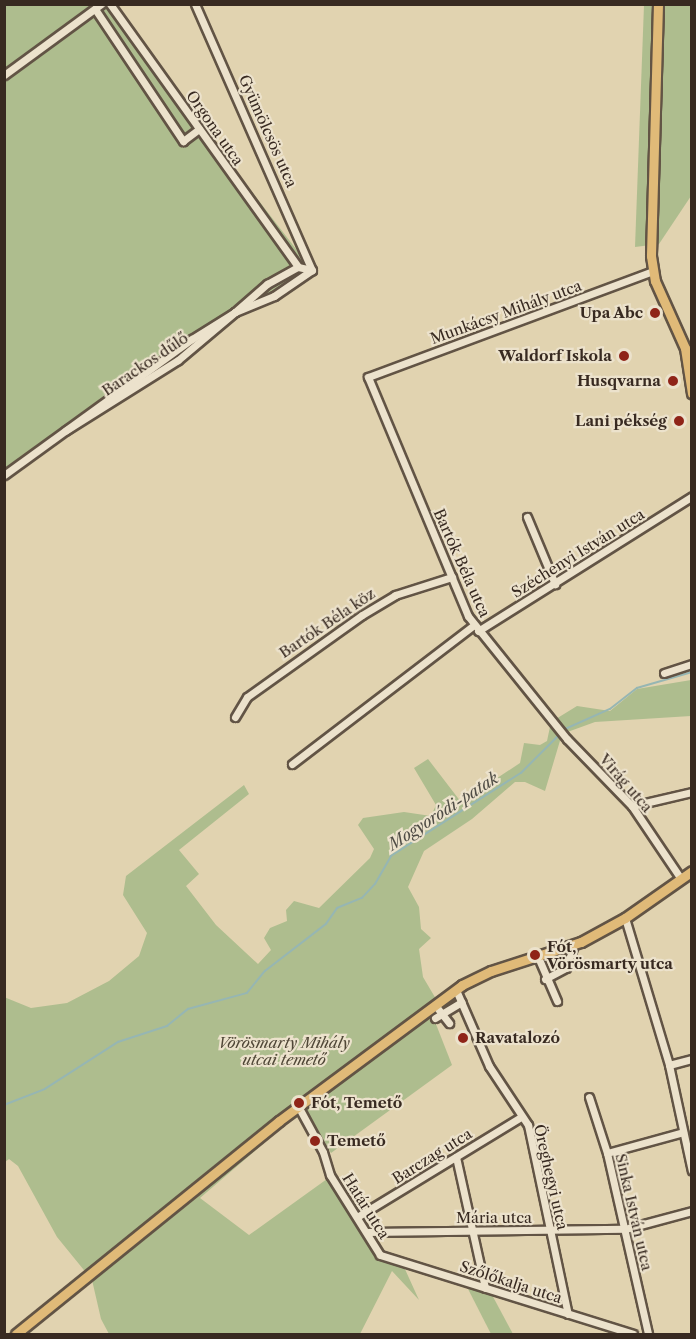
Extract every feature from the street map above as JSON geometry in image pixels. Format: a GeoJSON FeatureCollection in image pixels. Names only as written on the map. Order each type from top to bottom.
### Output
{"type":"FeatureCollection","features":[{"type":"Feature","properties":{"kind":"main road"},"geometry":{"type":"LineString","coordinates":[[658,4],[651,256],[653,271],[680,333],[692,393]]}},
{"type":"Feature","properties":{"kind":"main road"},"geometry":{"type":"LineString","coordinates":[[16,1335],[298,1106],[456,990],[478,976],[574,945],[625,918],[692,872]]}},
{"type":"Feature","properties":{"kind":"street","name":"Orgona utca"},"geometry":{"type":"LineString","coordinates":[[110,4],[298,267]]}},
{"type":"Feature","properties":{"kind":"street","name":"Gyümölcsös utca"},"geometry":{"type":"LineString","coordinates":[[195,4],[312,270]]}},
{"type":"Feature","properties":{"kind":"street"},"geometry":{"type":"LineString","coordinates":[[4,75],[98,7],[183,141],[199,129]]}},
{"type":"Feature","properties":{"kind":"street"},"geometry":{"type":"LineString","coordinates":[[298,267],[312,270]]}},
{"type":"Feature","properties":{"kind":"street","name":"Barackos dűlő"},"geometry":{"type":"LineString","coordinates":[[4,475],[65,431],[178,360],[267,284],[298,267]]}},
{"type":"Feature","properties":{"kind":"street","name":"Barackos dűlő"},"geometry":{"type":"LineString","coordinates":[[235,312],[274,296],[312,270]]}},
{"type":"Feature","properties":{"kind":"street","name":"Munkácsy Mihály utca"},"geometry":{"type":"LineString","coordinates":[[368,377],[653,271]]}},
{"type":"Feature","properties":{"kind":"street","name":"Bartók Béla utca"},"geometry":{"type":"LineString","coordinates":[[368,377],[452,577],[476,628],[563,734]]}},
{"type":"Feature","properties":{"kind":"street","name":"Széchenyi István utca"},"geometry":{"type":"LineString","coordinates":[[292,764],[476,628],[555,584],[692,496]]}},
{"type":"Feature","properties":{"kind":"street"},"geometry":{"type":"LineString","coordinates":[[527,517],[555,584]]}},
{"type":"Feature","properties":{"kind":"street","name":"Bartók Béla köz"},"geometry":{"type":"LineString","coordinates":[[235,717],[247,697],[362,615],[396,595],[452,577]]}},
{"type":"Feature","properties":{"kind":"street"},"geometry":{"type":"LineString","coordinates":[[664,673],[692,664]]}},
{"type":"Feature","properties":{"kind":"street","name":"Virág utca"},"geometry":{"type":"LineString","coordinates":[[563,734],[632,806],[681,879]]}},
{"type":"Feature","properties":{"kind":"street"},"geometry":{"type":"LineString","coordinates":[[632,806],[692,792]]}},
{"type":"Feature","properties":{"kind":"street"},"geometry":{"type":"LineString","coordinates":[[625,918],[669,1065],[692,1171]]}},
{"type":"Feature","properties":{"kind":"street"},"geometry":{"type":"LineString","coordinates":[[545,979],[566,968],[574,945]]}},
{"type":"Feature","properties":{"kind":"street"},"geometry":{"type":"LineString","coordinates":[[538,957],[545,979],[557,1001]]}},
{"type":"Feature","properties":{"kind":"street","name":"Öreghegyi utca"},"geometry":{"type":"LineString","coordinates":[[456,990],[489,1066],[528,1125],[568,1314]]}},
{"type":"Feature","properties":{"kind":"street"},"geometry":{"type":"LineString","coordinates":[[438,1016],[462,1002]]}},
{"type":"Feature","properties":{"kind":"street"},"geometry":{"type":"LineString","coordinates":[[435,1005],[438,1016],[449,1023]]}},
{"type":"Feature","properties":{"kind":"street"},"geometry":{"type":"LineString","coordinates":[[669,1065],[692,1059]]}},
{"type":"Feature","properties":{"kind":"street","name":"Sinka István utca"},"geometry":{"type":"LineString","coordinates":[[589,1097],[608,1154],[648,1335]]}},
{"type":"Feature","properties":{"kind":"street","name":"Határ utca"},"geometry":{"type":"LineString","coordinates":[[298,1106],[323,1152],[330,1175],[380,1255]]}},
{"type":"Feature","properties":{"kind":"street","name":"Barczag utca"},"geometry":{"type":"LineString","coordinates":[[357,1217],[521,1117]]}},
{"type":"Feature","properties":{"kind":"street"},"geometry":{"type":"LineString","coordinates":[[608,1154],[683,1132]]}},
{"type":"Feature","properties":{"kind":"street"},"geometry":{"type":"LineString","coordinates":[[456,1157],[485,1288]]}},
{"type":"Feature","properties":{"kind":"street","name":"Mária utca"},"geometry":{"type":"LineString","coordinates":[[367,1232],[625,1229],[692,1210]]}},
{"type":"Feature","properties":{"kind":"street","name":"Szőlőkalja utca"},"geometry":{"type":"LineString","coordinates":[[380,1255],[633,1335]]}},
{"type":"Feature","properties":{"kind":"green space"},"geometry":{"type":"Polygon","coordinates":[[[5,5],[108,5],[316,275],[253,308],[5,477],[5,5]]]}},
{"type":"Feature","properties":{"kind":"green space"},"geometry":{"type":"Polygon","coordinates":[[[644,5],[691,5],[691,196],[659,244],[635,247],[644,5]]]}},
{"type":"Feature","properties":{"kind":"green space"},"geometry":{"type":"Polygon","coordinates":[[[691,680],[691,716],[595,722],[562,734],[545,791],[525,782],[515,782],[472,819],[424,851],[408,887],[419,907],[421,929],[431,938],[419,949],[423,977],[436,999],[258,1134],[264,1143],[200,1198],[249,1235],[327,1179],[377,1258],[404,1267],[419,1300],[392,1271],[360,1334],[109,1334],[101,1319],[92,1280],[57,1237],[18,1166],[9,1159],[5,1162],[4,997],[31,1008],[67,1003],[109,981],[139,956],[147,933],[123,895],[126,876],[244,785],[249,794],[179,850],[199,874],[186,886],[216,925],[258,964],[271,950],[264,938],[270,928],[287,921],[286,910],[294,901],[319,908],[370,858],[374,849],[358,825],[363,818],[404,812],[431,816],[436,805],[414,768],[428,759],[461,802],[520,763],[524,743],[540,745],[547,741],[551,722],[577,706],[610,711],[637,689],[691,680]]]}},
{"type":"Feature","properties":{"kind":"green space","name":"Vörösmarty Mihály utcai temető"},"geometry":{"type":"Polygon","coordinates":[[[432,1014],[452,1065],[331,1153],[305,1107],[432,1014]]]}},
{"type":"Feature","properties":{"kind":"green space"},"geometry":{"type":"Polygon","coordinates":[[[466,1285],[491,1293],[513,1334],[491,1334],[466,1285]]]}},
{"type":"Feature","properties":{"kind":"waterway","name":"Mogyoródi-patak"},"geometry":{"type":"LineString","coordinates":[[563,730],[610,709],[637,688],[692,672]]}},
{"type":"Feature","properties":{"kind":"waterway","name":"Mogyoródi-patak"},"geometry":{"type":"LineString","coordinates":[[4,1105],[45,1089],[118,1042],[167,1026],[188,1009],[247,993],[265,971],[326,924],[337,908],[362,898],[375,884],[391,856],[521,773],[560,734]]}},
{"type":"Feature","properties":{"kind":"place","name":"Upa Abc"},"geometry":{"type":"Point","coordinates":[655,313]}},
{"type":"Feature","properties":{"kind":"place","name":"Waldorf Iskola"},"geometry":{"type":"Point","coordinates":[624,356]}},
{"type":"Feature","properties":{"kind":"place","name":"Husqvarna"},"geometry":{"type":"Point","coordinates":[673,381]}},
{"type":"Feature","properties":{"kind":"place","name":"Lani pékség"},"geometry":{"type":"Point","coordinates":[679,421]}},
{"type":"Feature","properties":{"kind":"place","name":"Fót, Vörösmarty utca"},"geometry":{"type":"Point","coordinates":[535,955]}},
{"type":"Feature","properties":{"kind":"place","name":"Ravatalozó"},"geometry":{"type":"Point","coordinates":[463,1038]}},
{"type":"Feature","properties":{"kind":"place","name":"Fót, Temető"},"geometry":{"type":"Point","coordinates":[299,1103]}},
{"type":"Feature","properties":{"kind":"place","name":"Temető"},"geometry":{"type":"Point","coordinates":[315,1141]}}]}
